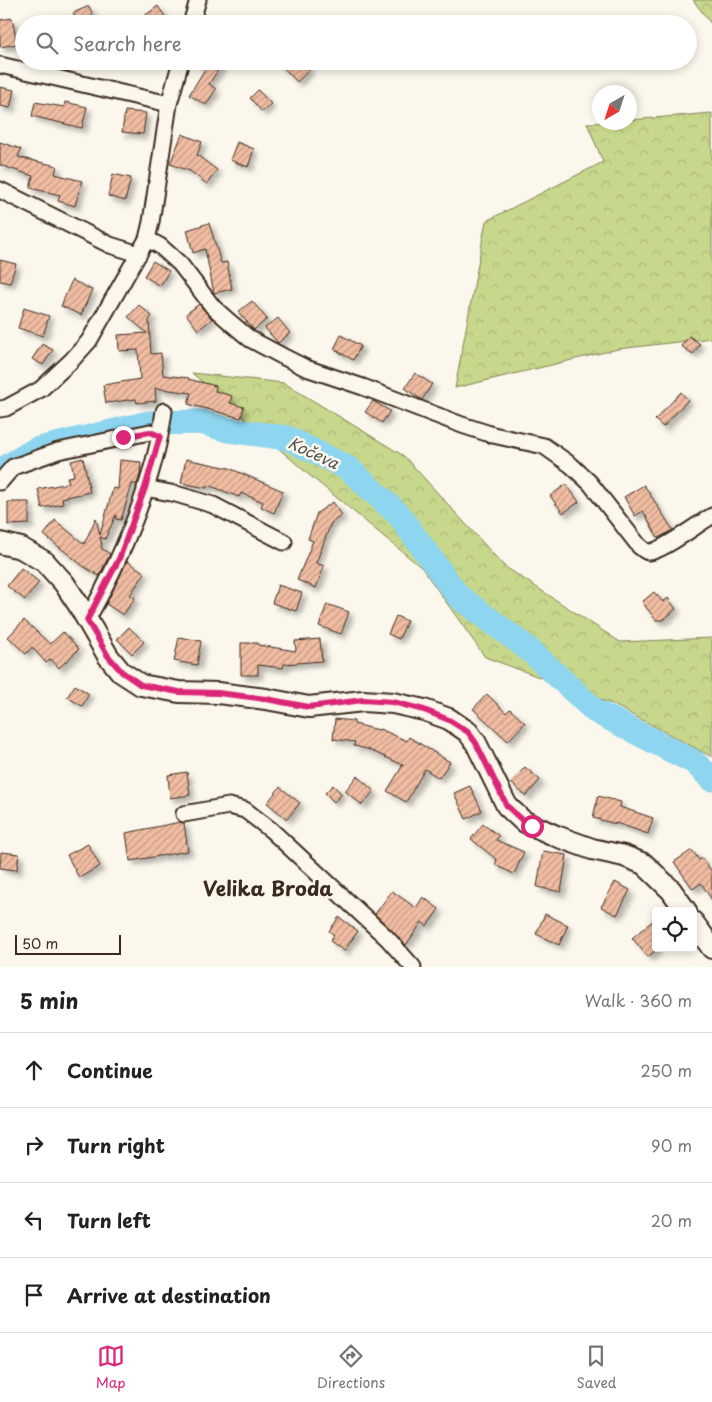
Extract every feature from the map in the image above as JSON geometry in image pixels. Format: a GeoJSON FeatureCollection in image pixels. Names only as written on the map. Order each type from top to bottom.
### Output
{"type":"FeatureCollection","features":[{"type":"Feature","properties":{"kind":"main road"},"geometry":{"type":"LineString","coordinates":[[0,541],[21,548],[45,562],[64,583],[108,656],[122,672],[141,685],[179,692],[218,693],[266,699],[309,707],[363,700],[393,702],[424,710],[449,720],[468,732],[476,743],[507,806],[523,821],[592,849],[624,856],[644,864],[671,890],[683,907]]}},
{"type":"Feature","properties":{"kind":"main road"},"geometry":{"type":"LineString","coordinates":[[697,927],[712,948]]}},
{"type":"Feature","properties":{"kind":"street"},"geometry":{"type":"LineString","coordinates":[[194,15],[198,0]]}},
{"type":"Feature","properties":{"kind":"street"},"geometry":{"type":"LineString","coordinates":[[0,65],[15,68]]}},
{"type":"Feature","properties":{"kind":"street"},"geometry":{"type":"LineString","coordinates":[[22,70],[169,104]]}},
{"type":"Feature","properties":{"kind":"street"},"geometry":{"type":"LineString","coordinates":[[0,409],[6,408],[41,389],[71,362],[89,341],[147,239],[169,104],[178,70]]}},
{"type":"Feature","properties":{"kind":"street"},"geometry":{"type":"LineString","coordinates":[[0,190],[110,245],[139,254]]}},
{"type":"Feature","properties":{"kind":"street"},"geometry":{"type":"LineString","coordinates":[[147,239],[160,246],[180,264],[213,307],[231,323],[250,339],[284,357],[306,368],[363,387],[462,425],[492,435],[544,446],[571,464],[590,483],[639,546],[646,551],[651,552],[664,546],[712,516]]}},
{"type":"Feature","properties":{"kind":"street"},"geometry":{"type":"LineString","coordinates":[[87,620],[119,559],[145,488],[164,412]]}},
{"type":"Feature","properties":{"kind":"street"},"geometry":{"type":"LineString","coordinates":[[0,482],[14,467],[58,451],[150,432],[160,433]]}},
{"type":"Feature","properties":{"kind":"street"},"geometry":{"type":"LineString","coordinates":[[145,488],[176,494],[213,505],[284,542]]}},
{"type":"Feature","properties":{"kind":"street"},"geometry":{"type":"LineString","coordinates":[[184,814],[229,806],[245,810],[271,830],[366,918],[413,967]]}},
{"type":"Feature","properties":{"kind":"green space"},"geometry":{"type":"Polygon","coordinates":[[[693,0],[712,0],[712,25],[693,0]]]}},
{"type":"Feature","properties":{"kind":"green space"},"geometry":{"type":"Polygon","coordinates":[[[712,113],[712,338],[618,349],[455,388],[486,221],[603,162],[587,123],[592,123],[592,130],[637,130],[637,119],[712,113]]]}},
{"type":"Feature","properties":{"kind":"green space"},"geometry":{"type":"Polygon","coordinates":[[[192,373],[284,383],[404,456],[504,566],[620,642],[712,638],[712,757],[612,704],[485,657],[422,568],[308,474],[192,373]]]}},
{"type":"Feature","properties":{"kind":"building"},"geometry":{"type":"Polygon","coordinates":[[[89,6],[93,15],[74,15],[73,13],[89,6]]]}},
{"type":"Feature","properties":{"kind":"building"},"geometry":{"type":"Polygon","coordinates":[[[158,6],[164,15],[146,15],[158,6]]]}},
{"type":"Feature","properties":{"kind":"building"},"geometry":{"type":"Polygon","coordinates":[[[12,18],[15,44],[0,47],[0,20],[12,18]]]}},
{"type":"Feature","properties":{"kind":"building"},"geometry":{"type":"Polygon","coordinates":[[[204,70],[218,70],[209,84],[216,89],[206,105],[189,95],[204,70]]]}},
{"type":"Feature","properties":{"kind":"building"},"geometry":{"type":"Polygon","coordinates":[[[286,70],[309,70],[297,82],[286,70]]]}},
{"type":"Feature","properties":{"kind":"building"},"geometry":{"type":"Polygon","coordinates":[[[0,87],[14,90],[10,108],[0,106],[0,87]]]}},
{"type":"Feature","properties":{"kind":"building"},"geometry":{"type":"Polygon","coordinates":[[[258,90],[271,104],[262,112],[250,98],[258,90]]]}},
{"type":"Feature","properties":{"kind":"building"},"geometry":{"type":"Polygon","coordinates":[[[35,102],[64,107],[65,102],[87,107],[82,128],[32,116],[35,102]]]}},
{"type":"Feature","properties":{"kind":"building"},"geometry":{"type":"Polygon","coordinates":[[[125,111],[146,113],[143,134],[122,132],[125,111]]]}},
{"type":"Feature","properties":{"kind":"building"},"geometry":{"type":"Polygon","coordinates":[[[182,134],[202,142],[197,155],[217,170],[207,184],[190,171],[170,164],[182,134]]]}},
{"type":"Feature","properties":{"kind":"building"},"geometry":{"type":"Polygon","coordinates":[[[0,142],[21,149],[18,157],[57,166],[55,174],[82,181],[75,206],[58,201],[60,195],[30,188],[33,176],[0,165],[0,142]]]}},
{"type":"Feature","properties":{"kind":"building"},"geometry":{"type":"Polygon","coordinates":[[[237,142],[254,149],[248,167],[230,160],[237,142]]]}},
{"type":"Feature","properties":{"kind":"building"},"geometry":{"type":"Polygon","coordinates":[[[113,174],[131,178],[125,201],[108,196],[113,174]]]}},
{"type":"Feature","properties":{"kind":"building"},"geometry":{"type":"Polygon","coordinates":[[[209,223],[221,263],[227,262],[232,289],[214,293],[205,249],[193,253],[187,230],[209,223]]]}},
{"type":"Feature","properties":{"kind":"building"},"geometry":{"type":"Polygon","coordinates":[[[0,260],[16,264],[10,283],[0,281],[0,260]]]}},
{"type":"Feature","properties":{"kind":"building"},"geometry":{"type":"Polygon","coordinates":[[[153,261],[169,271],[160,286],[144,276],[153,261]]]}},
{"type":"Feature","properties":{"kind":"building"},"geometry":{"type":"Polygon","coordinates":[[[72,280],[92,290],[81,315],[61,306],[72,280]]]}},
{"type":"Feature","properties":{"kind":"building"},"geometry":{"type":"Polygon","coordinates":[[[252,301],[267,319],[254,330],[238,312],[252,301]]]}},
{"type":"Feature","properties":{"kind":"building"},"geometry":{"type":"Polygon","coordinates":[[[199,304],[212,319],[198,330],[186,314],[199,304]]]}},
{"type":"Feature","properties":{"kind":"building"},"geometry":{"type":"Polygon","coordinates":[[[139,305],[152,316],[149,320],[151,354],[161,353],[163,375],[189,378],[216,386],[215,391],[232,396],[230,403],[244,407],[241,418],[188,404],[191,393],[155,388],[156,401],[137,403],[136,399],[106,403],[103,385],[140,379],[138,350],[119,351],[118,335],[147,333],[128,317],[139,305]]]}},
{"type":"Feature","properties":{"kind":"building"},"geometry":{"type":"Polygon","coordinates":[[[24,308],[49,316],[43,336],[18,328],[24,308]]]}},
{"type":"Feature","properties":{"kind":"building"},"geometry":{"type":"Polygon","coordinates":[[[278,318],[290,333],[278,343],[265,328],[278,318]]]}},
{"type":"Feature","properties":{"kind":"building"},"geometry":{"type":"Polygon","coordinates":[[[341,335],[361,346],[353,360],[334,349],[341,335]]]}},
{"type":"Feature","properties":{"kind":"building"},"geometry":{"type":"Polygon","coordinates":[[[689,336],[700,344],[693,354],[681,346],[689,336]]]}},
{"type":"Feature","properties":{"kind":"building"},"geometry":{"type":"Polygon","coordinates":[[[42,344],[53,350],[43,365],[32,359],[42,344]]]}},
{"type":"Feature","properties":{"kind":"building"},"geometry":{"type":"Polygon","coordinates":[[[415,373],[432,384],[422,400],[405,388],[415,373]]]}},
{"type":"Feature","properties":{"kind":"building"},"geometry":{"type":"Polygon","coordinates":[[[681,392],[688,400],[663,427],[655,420],[681,392]]]}},
{"type":"Feature","properties":{"kind":"building"},"geometry":{"type":"Polygon","coordinates":[[[373,401],[390,411],[382,423],[365,412],[373,401]]]}},
{"type":"Feature","properties":{"kind":"building"},"geometry":{"type":"Polygon","coordinates":[[[83,458],[90,492],[62,498],[63,504],[42,508],[38,489],[69,483],[67,477],[74,476],[71,461],[83,458]]]}},
{"type":"Feature","properties":{"kind":"building"},"geometry":{"type":"Polygon","coordinates":[[[186,459],[229,468],[283,491],[274,513],[261,507],[263,502],[241,493],[239,497],[208,485],[207,488],[181,483],[186,459]]]}},
{"type":"Feature","properties":{"kind":"building"},"geometry":{"type":"Polygon","coordinates":[[[120,460],[141,462],[140,475],[137,484],[132,484],[121,520],[116,519],[116,515],[105,539],[100,537],[101,548],[110,554],[99,576],[83,566],[44,535],[55,520],[84,544],[96,518],[100,535],[113,488],[118,489],[120,460]]]}},
{"type":"Feature","properties":{"kind":"building"},"geometry":{"type":"Polygon","coordinates":[[[566,484],[579,502],[563,513],[550,496],[566,484]]]}},
{"type":"Feature","properties":{"kind":"building"},"geometry":{"type":"Polygon","coordinates":[[[644,485],[673,530],[658,538],[643,511],[635,516],[624,497],[644,485]]]}},
{"type":"Feature","properties":{"kind":"building"},"geometry":{"type":"Polygon","coordinates":[[[8,502],[29,502],[29,524],[8,525],[8,502]]]}},
{"type":"Feature","properties":{"kind":"building"},"geometry":{"type":"Polygon","coordinates":[[[333,502],[342,515],[331,523],[316,563],[324,566],[316,588],[297,580],[313,541],[308,539],[317,513],[333,502]]]}},
{"type":"Feature","properties":{"kind":"building"},"geometry":{"type":"Polygon","coordinates":[[[127,561],[145,573],[130,595],[135,598],[123,615],[106,604],[127,561]]]}},
{"type":"Feature","properties":{"kind":"building"},"geometry":{"type":"Polygon","coordinates":[[[21,568],[39,582],[25,600],[7,586],[21,568]]]}},
{"type":"Feature","properties":{"kind":"building"},"geometry":{"type":"Polygon","coordinates":[[[278,585],[302,593],[296,611],[272,603],[278,585]]]}},
{"type":"Feature","properties":{"kind":"building"},"geometry":{"type":"Polygon","coordinates":[[[654,592],[663,602],[668,598],[676,609],[663,620],[656,620],[642,602],[654,592]]]}},
{"type":"Feature","properties":{"kind":"building"},"geometry":{"type":"Polygon","coordinates":[[[327,604],[349,612],[341,634],[319,626],[327,604]]]}},
{"type":"Feature","properties":{"kind":"building"},"geometry":{"type":"Polygon","coordinates":[[[396,616],[407,621],[399,639],[388,634],[396,616]]]}},
{"type":"Feature","properties":{"kind":"building"},"geometry":{"type":"Polygon","coordinates":[[[24,620],[50,644],[63,632],[79,649],[59,668],[51,659],[46,663],[32,647],[26,654],[8,637],[24,620]]]}},
{"type":"Feature","properties":{"kind":"building"},"geometry":{"type":"Polygon","coordinates":[[[129,627],[144,642],[132,654],[117,639],[129,627]]]}},
{"type":"Feature","properties":{"kind":"building"},"geometry":{"type":"Polygon","coordinates":[[[179,637],[201,641],[197,665],[174,661],[179,637]]]}},
{"type":"Feature","properties":{"kind":"building"},"geometry":{"type":"Polygon","coordinates":[[[320,639],[322,661],[284,664],[283,668],[258,665],[258,675],[241,675],[241,643],[258,643],[258,645],[296,651],[295,641],[320,639]]]}},
{"type":"Feature","properties":{"kind":"building"},"geometry":{"type":"Polygon","coordinates":[[[75,685],[89,694],[82,706],[67,697],[75,685]]]}},
{"type":"Feature","properties":{"kind":"building"},"geometry":{"type":"Polygon","coordinates":[[[487,694],[506,713],[510,709],[525,723],[508,741],[473,709],[487,694]]]}},
{"type":"Feature","properties":{"kind":"building"},"geometry":{"type":"Polygon","coordinates":[[[335,719],[354,721],[354,724],[380,729],[407,741],[409,737],[450,762],[439,778],[425,769],[406,802],[387,791],[403,765],[367,749],[354,746],[355,742],[333,739],[335,719]]]}},
{"type":"Feature","properties":{"kind":"building"},"geometry":{"type":"Polygon","coordinates":[[[525,767],[540,780],[526,796],[511,783],[525,767]]]}},
{"type":"Feature","properties":{"kind":"building"},"geometry":{"type":"Polygon","coordinates":[[[187,772],[190,795],[170,798],[168,775],[187,772]]]}},
{"type":"Feature","properties":{"kind":"building"},"geometry":{"type":"Polygon","coordinates":[[[357,776],[374,791],[362,805],[345,791],[357,776]]]}},
{"type":"Feature","properties":{"kind":"building"},"geometry":{"type":"Polygon","coordinates":[[[333,785],[342,794],[334,802],[325,793],[333,785]]]}},
{"type":"Feature","properties":{"kind":"building"},"geometry":{"type":"Polygon","coordinates":[[[470,786],[482,811],[466,819],[454,793],[470,786]]]}},
{"type":"Feature","properties":{"kind":"building"},"geometry":{"type":"Polygon","coordinates":[[[280,787],[300,803],[287,819],[267,803],[280,787]]]}},
{"type":"Feature","properties":{"kind":"building"},"geometry":{"type":"Polygon","coordinates":[[[598,796],[621,802],[620,807],[653,818],[648,834],[616,823],[593,818],[598,796]]]}},
{"type":"Feature","properties":{"kind":"building"},"geometry":{"type":"Polygon","coordinates":[[[180,822],[184,823],[188,851],[130,861],[126,833],[180,822]]]}},
{"type":"Feature","properties":{"kind":"building"},"geometry":{"type":"Polygon","coordinates":[[[483,824],[499,836],[496,840],[524,852],[514,874],[495,865],[497,860],[471,839],[483,824]]]}},
{"type":"Feature","properties":{"kind":"building"},"geometry":{"type":"Polygon","coordinates":[[[88,844],[100,866],[79,878],[67,855],[88,844]]]}},
{"type":"Feature","properties":{"kind":"building"},"geometry":{"type":"Polygon","coordinates":[[[692,850],[699,860],[702,858],[712,872],[712,900],[701,883],[693,889],[674,862],[692,850]]]}},
{"type":"Feature","properties":{"kind":"building"},"geometry":{"type":"Polygon","coordinates":[[[543,851],[567,855],[561,892],[537,887],[543,851]]]}},
{"type":"Feature","properties":{"kind":"building"},"geometry":{"type":"Polygon","coordinates":[[[1,852],[19,854],[17,870],[0,868],[1,852]]]}},
{"type":"Feature","properties":{"kind":"building"},"geometry":{"type":"Polygon","coordinates":[[[615,882],[630,890],[617,915],[601,907],[615,882]]]}},
{"type":"Feature","properties":{"kind":"building"},"geometry":{"type":"Polygon","coordinates":[[[392,891],[416,908],[423,897],[439,909],[427,926],[422,922],[406,945],[375,914],[392,891]]]}},
{"type":"Feature","properties":{"kind":"building"},"geometry":{"type":"Polygon","coordinates":[[[545,914],[568,925],[559,945],[536,934],[545,914]]]}},
{"type":"Feature","properties":{"kind":"building"},"geometry":{"type":"Polygon","coordinates":[[[339,917],[358,931],[344,951],[330,941],[334,935],[329,931],[339,917]]]}},
{"type":"Feature","properties":{"kind":"building"},"geometry":{"type":"Polygon","coordinates":[[[652,921],[652,952],[654,952],[648,957],[632,938],[652,921]]]}},
{"type":"Feature","properties":{"kind":"waterway","name":"Kočeva"},"geometry":{"type":"LineString","coordinates":[[0,471],[35,450],[149,423],[201,422],[228,430],[287,438],[348,468],[399,515],[458,596],[531,651],[595,711],[694,762],[712,779]]}},
{"type":"Feature","properties":{"kind":"district","name":"Velika Broda"},"geometry":{"type":"Point","coordinates":[268,888]}},
{"type":"Feature","properties":{"kind":"route"},"geometry":{"type":"LineString","coordinates":[[123,437],[150,432],[160,436],[145,488],[119,559],[87,620],[108,656],[122,672],[141,685],[179,692],[218,693],[309,707],[363,700],[393,702],[424,710],[449,720],[468,732],[484,756],[507,806],[514,814],[532,826]]}}]}
